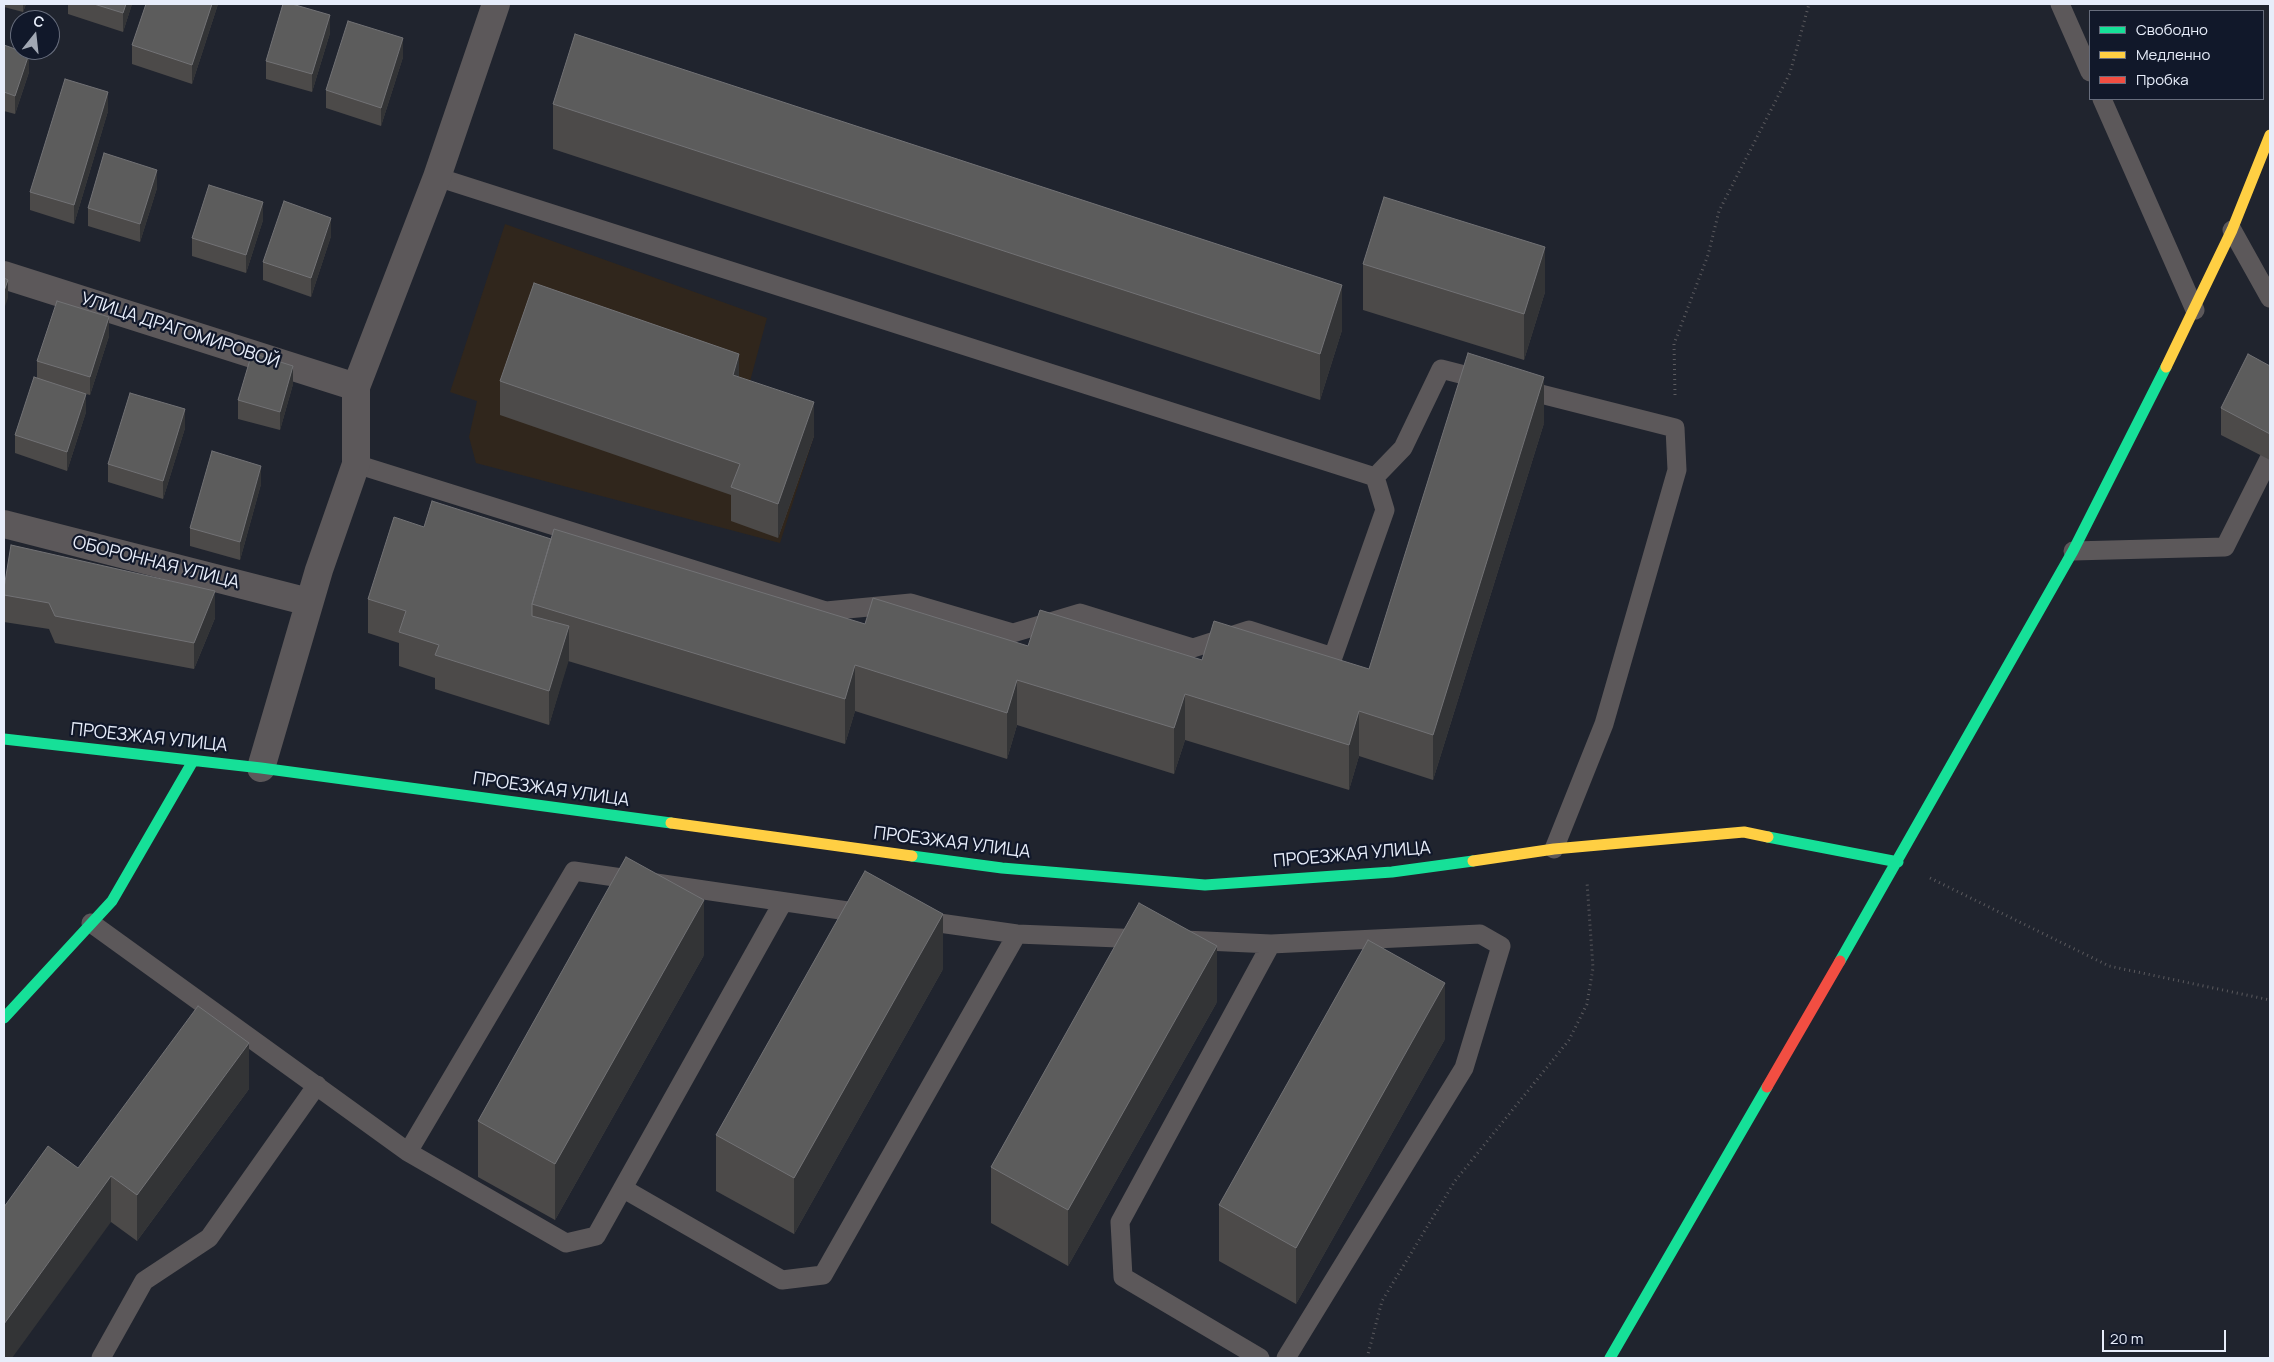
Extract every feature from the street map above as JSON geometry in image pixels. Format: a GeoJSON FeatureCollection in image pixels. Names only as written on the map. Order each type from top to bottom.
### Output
{"type":"FeatureCollection","features":[{"type":"Feature","properties":{"kind":"main road"},"geometry":{"type":"LineString","coordinates":[[1610,1358],[1898,862],[2073,551],[2195,310],[2232,230],[2270,135]]}},
{"type":"Feature","properties":{"kind":"main road","name":"ПРОЕЗЖАЯ УЛИЦА"},"geometry":{"type":"LineString","coordinates":[[4,739],[261,768],[1002,868],[1205,885],[1392,872],[1554,849],[1744,832],[1898,862]]}},
{"type":"Feature","properties":{"kind":"main road"},"geometry":{"type":"LineString","coordinates":[[4,1018],[112,901],[192,761]]}},
{"type":"Feature","properties":{"kind":"street"},"geometry":{"type":"LineString","coordinates":[[261,768],[309,602],[356,464],[356,387],[437,177],[491,5]]}},
{"type":"Feature","properties":{"kind":"street","name":"УЛИЦА ДРАГОМИРОВОЙ"},"geometry":{"type":"LineString","coordinates":[[4,275],[356,387]]}},
{"type":"Feature","properties":{"kind":"street","name":"ОБОРОННАЯ УЛИЦА"},"geometry":{"type":"LineString","coordinates":[[4,524],[309,602]]}},
{"type":"Feature","properties":{"kind":"lane"},"geometry":{"type":"LineString","coordinates":[[2060,4],[2089,70]]}},
{"type":"Feature","properties":{"kind":"lane"},"geometry":{"type":"LineString","coordinates":[[2102,100],[2195,310]]}},
{"type":"Feature","properties":{"kind":"lane"},"geometry":{"type":"LineString","coordinates":[[437,177],[1375,477]]}},
{"type":"Feature","properties":{"kind":"lane"},"geometry":{"type":"LineString","coordinates":[[2232,230],[2270,298]]}},
{"type":"Feature","properties":{"kind":"lane"},"geometry":{"type":"LineString","coordinates":[[1375,477],[1403,448],[1440,369],[1675,428],[1677,470],[1604,724],[1554,849]]}},
{"type":"Feature","properties":{"kind":"lane"},"geometry":{"type":"LineString","coordinates":[[2073,551],[2225,547],[2269,459]]}},
{"type":"Feature","properties":{"kind":"lane"},"geometry":{"type":"LineString","coordinates":[[356,464],[826,611],[910,604],[1013,633],[1080,613],[1193,648],[1249,630],[1333,657],[1385,510],[1375,477]]}},
{"type":"Feature","properties":{"kind":"lane"},"geometry":{"type":"LineString","coordinates":[[408,1152],[574,871],[1017,934],[1271,944],[1480,934],[1501,946],[1464,1068],[1286,1358]]}},
{"type":"Feature","properties":{"kind":"lane"},"geometry":{"type":"LineString","coordinates":[[91,923],[408,1152],[566,1242],[596,1236],[783,902]]}},
{"type":"Feature","properties":{"kind":"lane"},"geometry":{"type":"LineString","coordinates":[[624,1189],[782,1280],[823,1275],[1017,934]]}},
{"type":"Feature","properties":{"kind":"lane"},"geometry":{"type":"LineString","coordinates":[[1260,1358],[1123,1277],[1120,1222],[1271,944]]}},
{"type":"Feature","properties":{"kind":"lane"},"geometry":{"type":"LineString","coordinates":[[101,1358],[144,1281],[209,1238],[317,1085]]}},
{"type":"Feature","properties":{"kind":"path"},"geometry":{"type":"LineString","coordinates":[[1675,428],[1674,344],[1708,255],[1719,211],[1790,72],[1809,4]]}},
{"type":"Feature","properties":{"kind":"path"},"geometry":{"type":"LineString","coordinates":[[1367,1358],[1382,1301],[1454,1181],[1569,1040],[1588,1004],[1593,968],[1584,847]]}},
{"type":"Feature","properties":{"kind":"path"},"geometry":{"type":"LineString","coordinates":[[1898,862],[2109,966],[2270,1000]]}},
{"type":"Feature","properties":{"kind":"shaded area"},"geometry":{"type":"Polygon","coordinates":[[[505,224],[767,318],[741,415],[814,436],[780,543],[476,463],[469,437],[477,401],[450,392],[505,224]]]}},
{"type":"Feature","properties":{"kind":"building"},"geometry":{"type":"Polygon","coordinates":[[[94,4],[126,4],[123,13],[94,4]]]}},
{"type":"Feature","properties":{"kind":"building"},"geometry":{"type":"Polygon","coordinates":[[[146,4],[212,4],[192,65],[132,45],[146,4]]]}},
{"type":"Feature","properties":{"kind":"building"},"geometry":{"type":"Polygon","coordinates":[[[283,4],[292,4],[330,15],[312,74],[266,61],[283,4]]]}},
{"type":"Feature","properties":{"kind":"building"},"geometry":{"type":"Polygon","coordinates":[[[348,21],[403,38],[381,108],[326,90],[348,21]]]}},
{"type":"Feature","properties":{"kind":"building"},"geometry":{"type":"Polygon","coordinates":[[[575,34],[1342,285],[1320,354],[553,104],[575,34]]]}},
{"type":"Feature","properties":{"kind":"building"},"geometry":{"type":"Polygon","coordinates":[[[4,45],[10,47],[10,60],[27,60],[15,96],[4,92],[4,45]]]}},
{"type":"Feature","properties":{"kind":"building"},"geometry":{"type":"Polygon","coordinates":[[[65,79],[108,92],[74,205],[30,192],[65,79]]]}},
{"type":"Feature","properties":{"kind":"building"},"geometry":{"type":"Polygon","coordinates":[[[104,153],[157,170],[140,224],[88,208],[104,153]]]}},
{"type":"Feature","properties":{"kind":"building"},"geometry":{"type":"Polygon","coordinates":[[[209,185],[263,202],[246,255],[192,238],[209,185]]]}},
{"type":"Feature","properties":{"kind":"building"},"geometry":{"type":"Polygon","coordinates":[[[1384,197],[1545,247],[1524,314],[1363,264],[1384,197]]]}},
{"type":"Feature","properties":{"kind":"building"},"geometry":{"type":"Polygon","coordinates":[[[284,201],[331,218],[311,278],[263,262],[284,201]]]}},
{"type":"Feature","properties":{"kind":"building"},"geometry":{"type":"Polygon","coordinates":[[[4,278],[8,280],[4,291],[4,278]]]}},
{"type":"Feature","properties":{"kind":"building"},"geometry":{"type":"Polygon","coordinates":[[[534,283],[739,354],[733,375],[814,402],[778,504],[731,487],[740,464],[500,381],[534,283]]]}},
{"type":"Feature","properties":{"kind":"building"},"geometry":{"type":"Polygon","coordinates":[[[57,301],[109,317],[90,377],[37,361],[57,301]]]}},
{"type":"Feature","properties":{"kind":"building"},"geometry":{"type":"Polygon","coordinates":[[[252,353],[293,366],[280,412],[238,400],[252,353]]]}},
{"type":"Feature","properties":{"kind":"building"},"geometry":{"type":"Polygon","coordinates":[[[1468,353],[1544,377],[1433,735],[1359,711],[1349,745],[1185,694],[1174,728],[1017,680],[1007,713],[855,665],[845,699],[532,604],[554,529],[865,624],[873,598],[1028,646],[1040,610],[1202,660],[1214,621],[1369,669],[1468,353]]]}},
{"type":"Feature","properties":{"kind":"building"},"geometry":{"type":"Polygon","coordinates":[[[2248,354],[2270,366],[2270,434],[2221,408],[2248,354]]]}},
{"type":"Feature","properties":{"kind":"building"},"geometry":{"type":"Polygon","coordinates":[[[34,377],[86,394],[67,452],[15,435],[34,377]]]}},
{"type":"Feature","properties":{"kind":"building"},"geometry":{"type":"Polygon","coordinates":[[[130,393],[185,409],[163,481],[108,464],[130,393]]]}},
{"type":"Feature","properties":{"kind":"building"},"geometry":{"type":"Polygon","coordinates":[[[212,451],[261,466],[240,542],[190,528],[212,451]]]}},
{"type":"Feature","properties":{"kind":"building"},"geometry":{"type":"Polygon","coordinates":[[[432,501],[551,539],[532,604],[532,616],[569,626],[549,691],[435,655],[439,645],[399,632],[406,611],[368,599],[394,517],[424,527],[432,501]]]}},
{"type":"Feature","properties":{"kind":"building"},"geometry":{"type":"Polygon","coordinates":[[[11,545],[215,591],[194,643],[55,616],[49,603],[4,595],[11,545]]]}},
{"type":"Feature","properties":{"kind":"building"},"geometry":{"type":"Polygon","coordinates":[[[626,857],[704,900],[555,1164],[478,1121],[626,857]]]}},
{"type":"Feature","properties":{"kind":"building"},"geometry":{"type":"Polygon","coordinates":[[[865,871],[943,914],[794,1178],[716,1135],[865,871]]]}},
{"type":"Feature","properties":{"kind":"building"},"geometry":{"type":"Polygon","coordinates":[[[1139,903],[1217,946],[1068,1210],[991,1167],[1139,903]]]}},
{"type":"Feature","properties":{"kind":"building"},"geometry":{"type":"Polygon","coordinates":[[[1368,940],[1445,983],[1296,1248],[1219,1205],[1368,940]]]}},
{"type":"Feature","properties":{"kind":"building"},"geometry":{"type":"Polygon","coordinates":[[[198,1006],[249,1043],[137,1195],[111,1176],[4,1324],[4,1207],[48,1146],[78,1168],[198,1006]]]}},
{"type":"Feature","properties":{"kind":"traffic: fast"},"geometry":{"type":"LineString","coordinates":[[1840,961],[2073,551],[2166,367]]}},
{"type":"Feature","properties":{"kind":"traffic: fast"},"geometry":{"type":"LineString","coordinates":[[4,739],[261,768],[671,823]]}},
{"type":"Feature","properties":{"kind":"traffic: fast"},"geometry":{"type":"LineString","coordinates":[[4,1018],[112,901],[193,761]]}},
{"type":"Feature","properties":{"kind":"traffic: fast"},"geometry":{"type":"LineString","coordinates":[[1768,837],[1898,862]]}},
{"type":"Feature","properties":{"kind":"traffic: fast"},"geometry":{"type":"LineString","coordinates":[[912,856],[1002,868],[1205,885],[1392,872],[1473,861]]}},
{"type":"Feature","properties":{"kind":"traffic: fast"},"geometry":{"type":"LineString","coordinates":[[1610,1358],[1767,1087]]}},
{"type":"Feature","properties":{"kind":"traffic: slow"},"geometry":{"type":"LineString","coordinates":[[2166,367],[2232,230],[2270,135]]}},
{"type":"Feature","properties":{"kind":"traffic: slow"},"geometry":{"type":"LineString","coordinates":[[671,823],[912,856]]}},
{"type":"Feature","properties":{"kind":"traffic: slow"},"geometry":{"type":"LineString","coordinates":[[1473,861],[1554,849],[1744,832],[1768,837]]}},
{"type":"Feature","properties":{"kind":"traffic: jam"},"geometry":{"type":"LineString","coordinates":[[1767,1087],[1840,961]]}}]}
